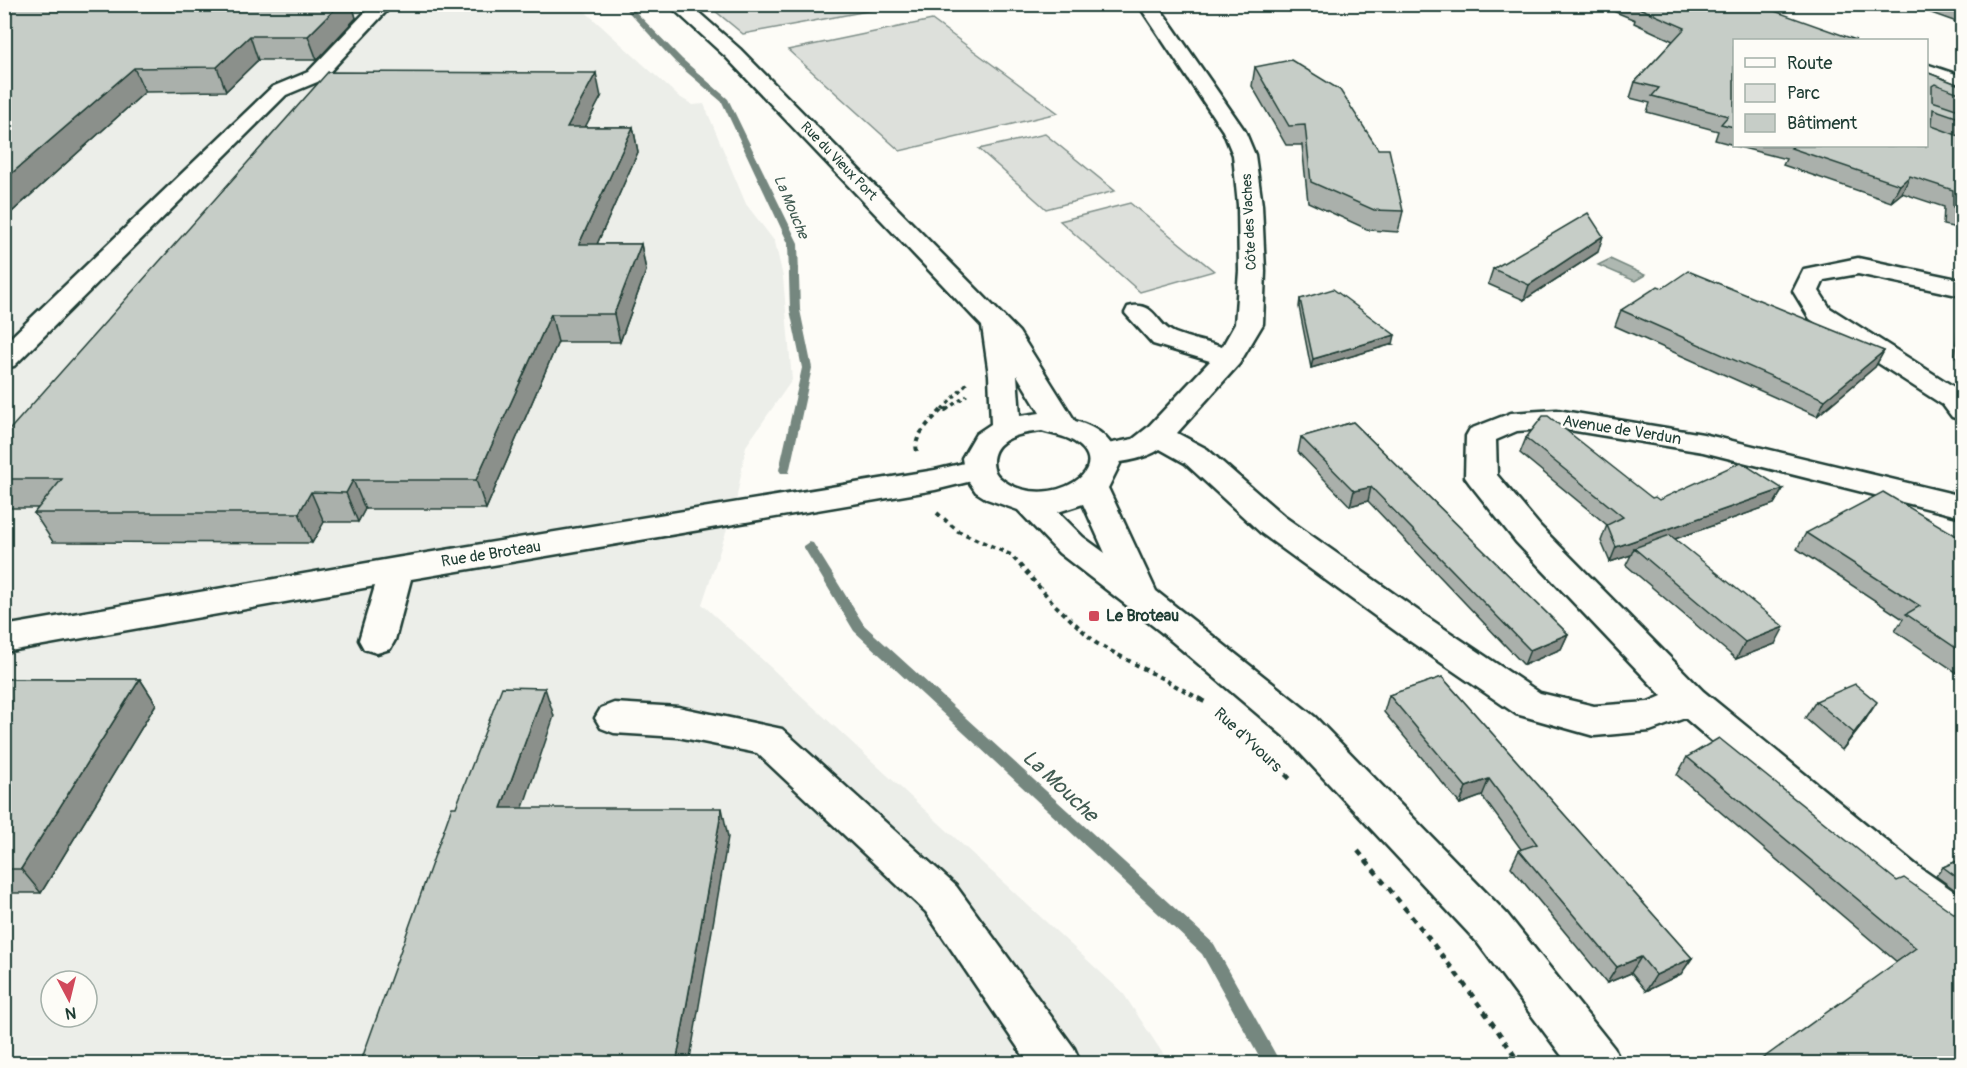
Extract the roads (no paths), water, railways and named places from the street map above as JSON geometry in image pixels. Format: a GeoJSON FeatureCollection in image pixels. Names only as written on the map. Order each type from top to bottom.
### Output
{"type":"FeatureCollection","features":[{"type":"Feature","properties":{"kind":"street"},"geometry":{"type":"LineString","coordinates":[[4,360],[279,91],[315,76],[384,4]]}},
{"type":"Feature","properties":{"kind":"street","name":"Rue du Vieux Port"},"geometry":{"type":"LineString","coordinates":[[677,4],[734,53],[1009,338],[1062,425]]}},
{"type":"Feature","properties":{"kind":"street","name":"Côte des Vaches"},"geometry":{"type":"LineString","coordinates":[[1103,454],[1142,447],[1158,435],[1229,358],[1249,324],[1251,307],[1250,205],[1244,155],[1234,131],[1147,4]]}},
{"type":"Feature","properties":{"kind":"street"},"geometry":{"type":"LineString","coordinates":[[1928,71],[1962,83]]}},
{"type":"Feature","properties":{"kind":"street"},"geometry":{"type":"LineString","coordinates":[[1962,288],[1858,266],[1813,274],[1806,291],[1820,313],[1954,399],[1962,411]]}},
{"type":"Feature","properties":{"kind":"street"},"geometry":{"type":"LineString","coordinates":[[1138,314],[1163,338],[1229,358]]}},
{"type":"Feature","properties":{"kind":"street"},"geometry":{"type":"LineString","coordinates":[[995,325],[1003,375],[1006,428]]}},
{"type":"Feature","properties":{"kind":"street","name":"Avenue de Verdun"},"geometry":{"type":"LineString","coordinates":[[1962,506],[1703,443],[1557,419],[1511,422],[1481,436],[1481,477],[1528,534],[1690,700],[1901,878],[1962,921]]}},
{"type":"Feature","properties":{"kind":"street"},"geometry":{"type":"LineString","coordinates":[[1034,423],[1062,425],[1081,432],[1095,442],[1103,454],[1105,466],[1103,472],[1092,488],[1080,496],[1064,501],[1030,503],[996,491],[984,481],[977,470],[976,458],[982,446],[992,436],[1006,428],[1034,423]]}},
{"type":"Feature","properties":{"kind":"street"},"geometry":{"type":"LineString","coordinates":[[1158,435],[1196,456],[1273,525],[1414,626],[1529,704],[1594,721],[1650,716],[1690,700]]}},
{"type":"Feature","properties":{"kind":"street","name":"Rue de Broteau"},"geometry":{"type":"LineString","coordinates":[[4,639],[396,570],[935,480],[977,470]]}},
{"type":"Feature","properties":{"kind":"street"},"geometry":{"type":"LineString","coordinates":[[1092,488],[1140,596]]}},
{"type":"Feature","properties":{"kind":"street"},"geometry":{"type":"LineString","coordinates":[[1030,503],[1071,545],[1140,596],[1301,728],[1492,928],[1598,1064]]}},
{"type":"Feature","properties":{"kind":"street"},"geometry":{"type":"LineString","coordinates":[[377,640],[396,570]]}},
{"type":"Feature","properties":{"kind":"street"},"geometry":{"type":"LineString","coordinates":[[614,718],[678,722],[768,740],[941,899],[1057,1064]]}},
{"type":"Feature","properties":{"kind":"waterway","name":"La Mouche"},"geometry":{"type":"LineString","coordinates":[[624,4],[679,61],[725,101],[793,243],[795,310],[807,368],[785,470]]}},
{"type":"Feature","properties":{"kind":"waterway","name":"La Mouche"},"geometry":{"type":"LineString","coordinates":[[809,546],[859,628],[1208,949],[1273,1064]]}},
{"type":"Feature","properties":{"kind":"place","name":"Le Broteau"},"geometry":{"type":"Point","coordinates":[1094,616]}}]}
